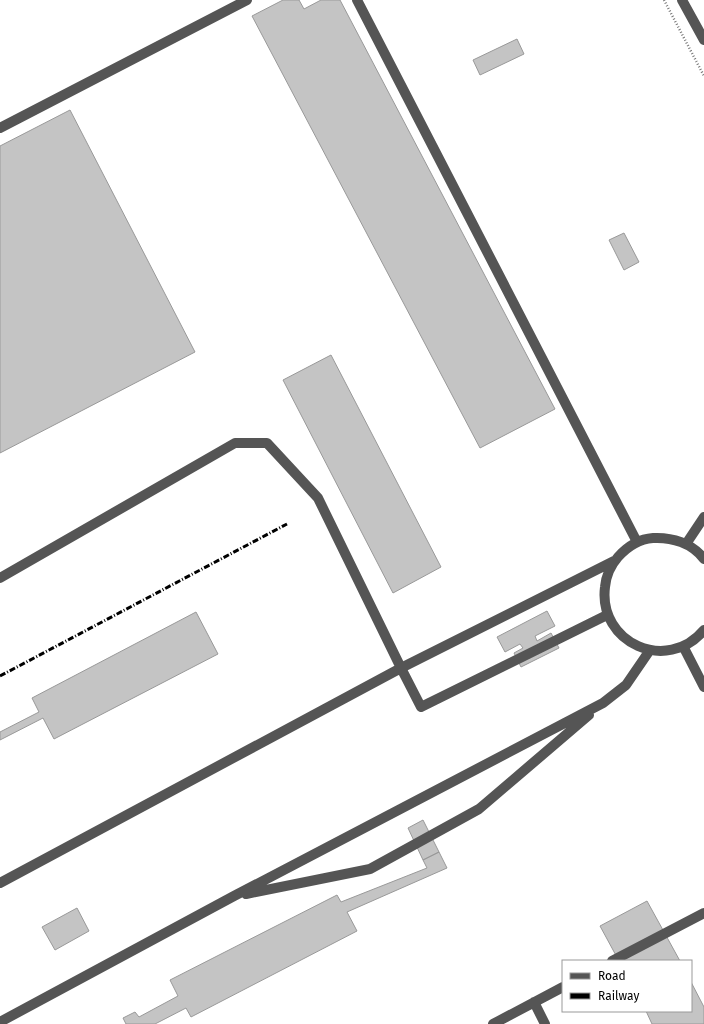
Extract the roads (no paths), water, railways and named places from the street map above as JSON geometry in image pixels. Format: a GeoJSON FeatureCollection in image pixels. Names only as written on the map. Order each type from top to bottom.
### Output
{"type":"FeatureCollection","features":[{"type":"Feature","properties":{"kind":"street"},"geometry":{"type":"LineString","coordinates":[[0,128],[247,0]]}},
{"type":"Feature","properties":{"kind":"street"},"geometry":{"type":"LineString","coordinates":[[357,0],[637,542]]}},
{"type":"Feature","properties":{"kind":"street"},"geometry":{"type":"LineString","coordinates":[[682,0],[704,40]]}},
{"type":"Feature","properties":{"kind":"street"},"geometry":{"type":"LineString","coordinates":[[0,578],[235,443],[267,443],[318,498],[421,707],[608,615]]}},
{"type":"Feature","properties":{"kind":"street"},"geometry":{"type":"LineString","coordinates":[[686,544],[704,517]]}},
{"type":"Feature","properties":{"kind":"street"},"geometry":{"type":"LineString","coordinates":[[704,559],[695,549],[674,539],[649,539],[637,542],[624,550],[614,561],[606,578],[604,590],[608,615],[613,625],[620,634],[639,647],[650,650],[667,650],[683,646],[692,641],[704,630]]}},
{"type":"Feature","properties":{"kind":"street"},"geometry":{"type":"LineString","coordinates":[[0,883],[401,668],[614,561]]}},
{"type":"Feature","properties":{"kind":"street"},"geometry":{"type":"LineString","coordinates":[[683,646],[704,687]]}},
{"type":"Feature","properties":{"kind":"street"},"geometry":{"type":"LineString","coordinates":[[234,896],[370,869],[479,809],[626,685],[650,650]]}},
{"type":"Feature","properties":{"kind":"street"},"geometry":{"type":"LineString","coordinates":[[0,1022],[234,896],[603,703]]}},
{"type":"Feature","properties":{"kind":"street"},"geometry":{"type":"LineString","coordinates":[[614,960],[704,913]]}},
{"type":"Feature","properties":{"kind":"street"},"geometry":{"type":"LineString","coordinates":[[493,1024],[562,988]]}},
{"type":"Feature","properties":{"kind":"street"},"geometry":{"type":"LineString","coordinates":[[534,1002],[545,1024]]}},
{"type":"Feature","properties":{"kind":"railway"},"geometry":{"type":"LineString","coordinates":[[0,676],[287,524]]}}]}
